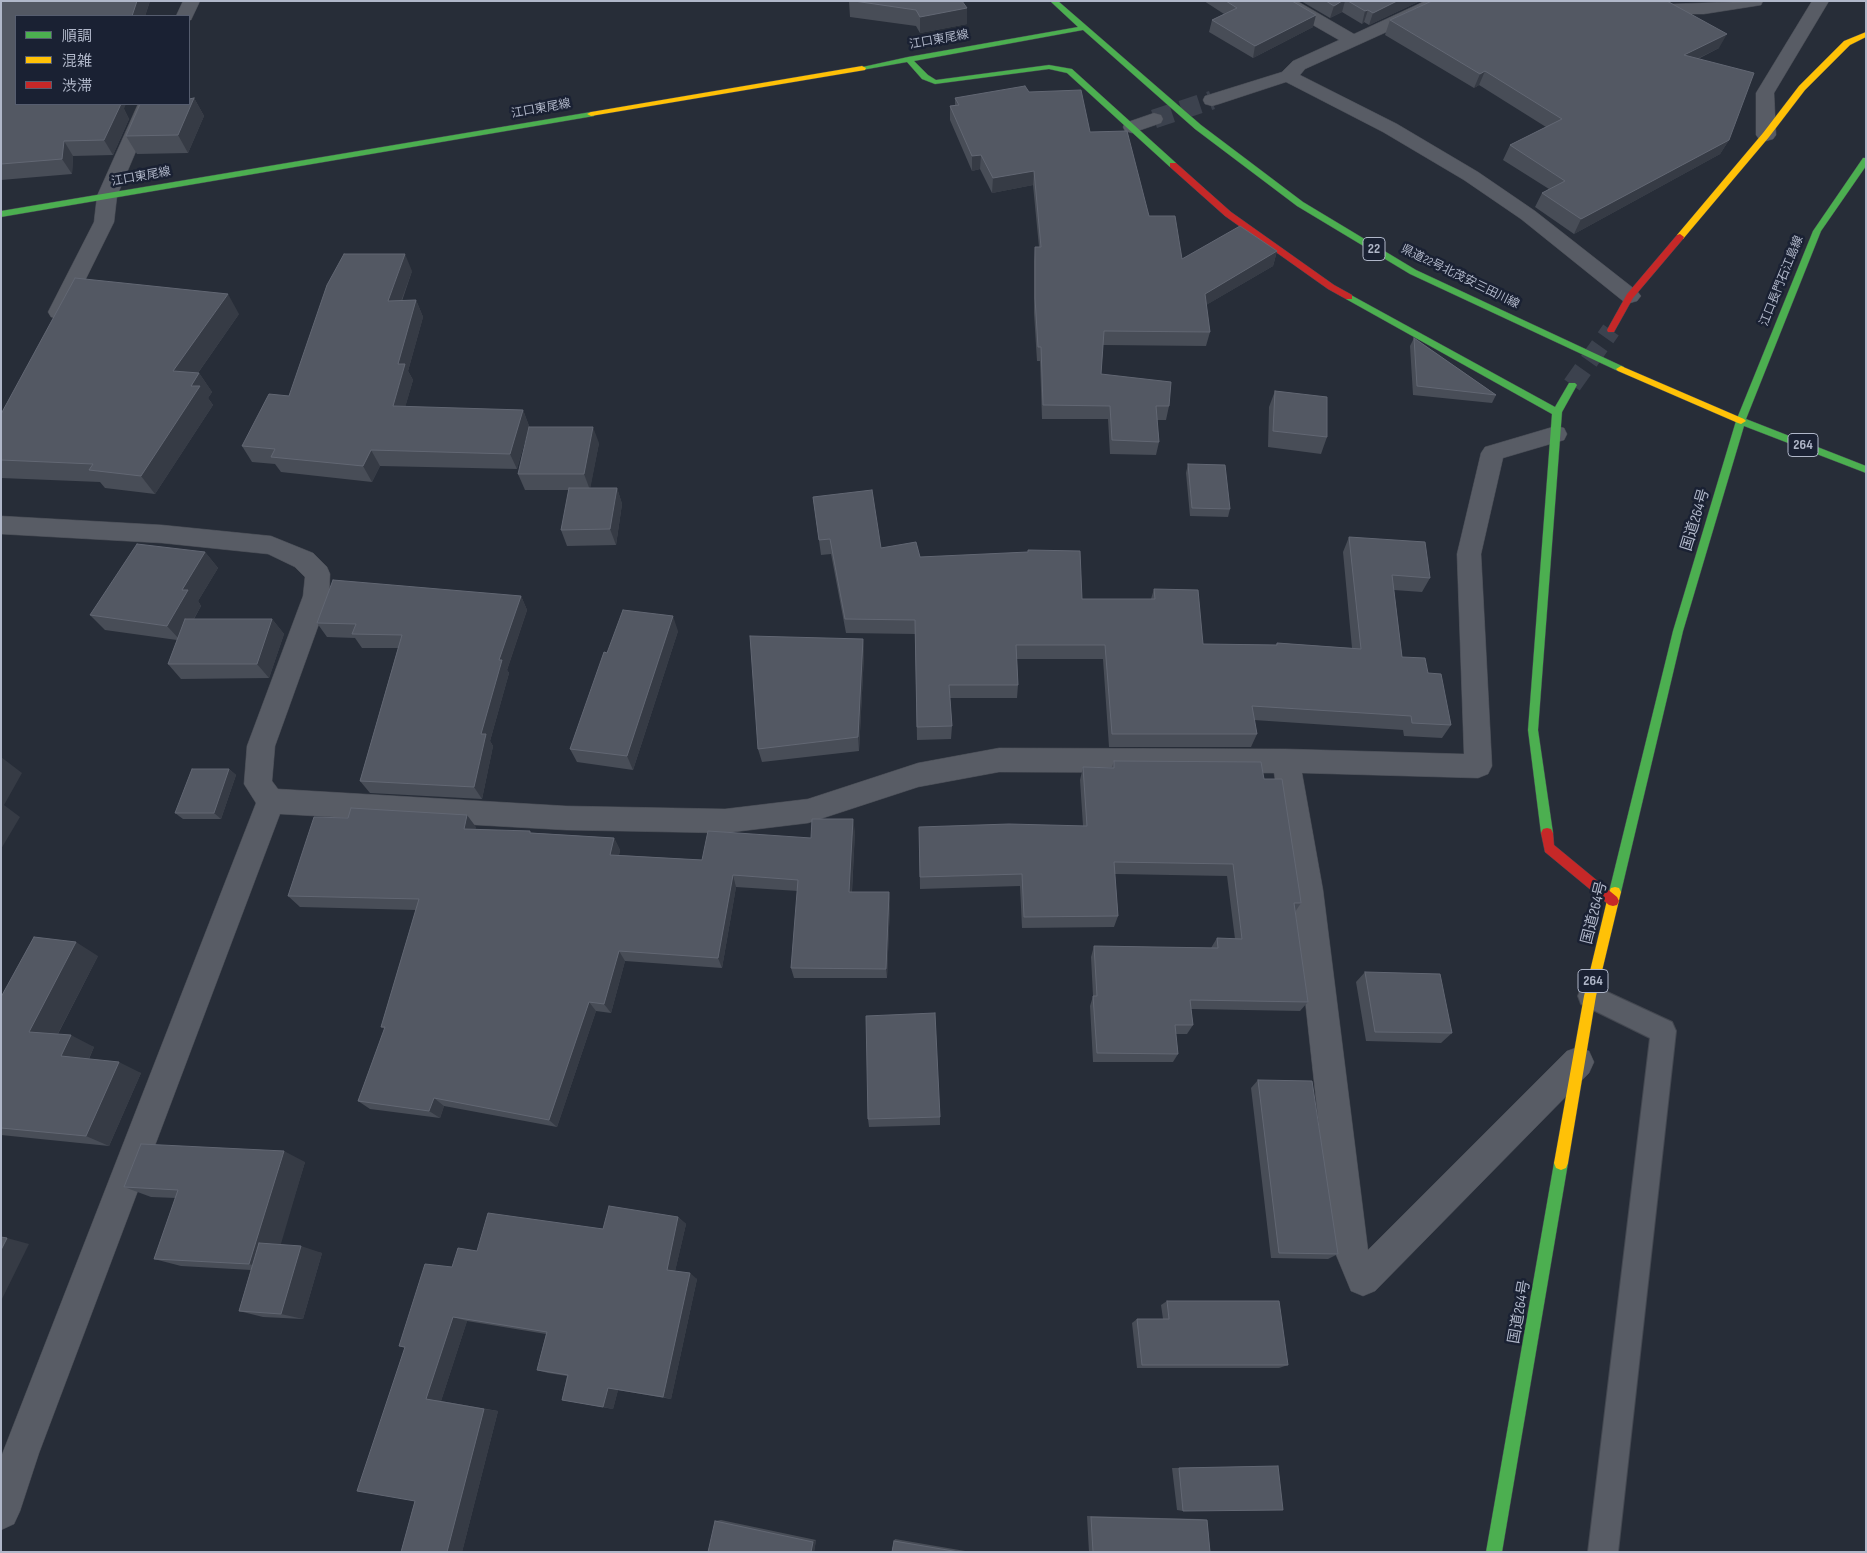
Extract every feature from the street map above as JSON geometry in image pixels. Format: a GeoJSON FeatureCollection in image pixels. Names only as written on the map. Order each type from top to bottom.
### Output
{"type":"FeatureCollection","features":[{"type":"Feature","properties":{"kind":"main road","name":"県道22号北茂安三田川線"},"geometry":{"type":"LineString","coordinates":[[1053,1],[1198,127],[1308,209],[1413,272],[1608,363],[1740,421]]}},
{"type":"Feature","properties":{"kind":"main road","name":"江口東尾線"},"geometry":{"type":"LineString","coordinates":[[1,214],[908,60],[1084,28]]}},
{"type":"Feature","properties":{"kind":"main road"},"geometry":{"type":"LineString","coordinates":[[1611,330],[1630,296],[1766,134],[1802,88],[1847,43],[1866,34]]}},
{"type":"Feature","properties":{"kind":"main road"},"geometry":{"type":"LineString","coordinates":[[908,60],[925,77],[935,82],[1058,68],[1069,71],[1228,214],[1331,287],[1557,423]]}},
{"type":"Feature","properties":{"kind":"main road","name":"江口長門石江島線"},"geometry":{"type":"LineString","coordinates":[[1740,421],[1817,231],[1866,160]]}},
{"type":"Feature","properties":{"kind":"main road"},"geometry":{"type":"LineString","coordinates":[[1572,385],[1557,423],[1533,730],[1548,848],[1613,901]]}},
{"type":"Feature","properties":{"kind":"main road","name":"264"},"geometry":{"type":"LineString","coordinates":[[1740,421],[1866,470]]}},
{"type":"Feature","properties":{"kind":"main road","name":"国道264号"},"geometry":{"type":"LineString","coordinates":[[1494,1552],[1590,996],[1678,631],[1740,421]]}},
{"type":"Feature","properties":{"kind":"street"},"geometry":{"type":"LineString","coordinates":[[185,15],[192,1]]}},
{"type":"Feature","properties":{"kind":"street"},"geometry":{"type":"LineString","coordinates":[[1284,1],[1354,41]]}},
{"type":"Feature","properties":{"kind":"street"},"geometry":{"type":"LineString","coordinates":[[1212,100],[1288,76],[1299,65],[1440,1]]}},
{"type":"Feature","properties":{"kind":"street"},"geometry":{"type":"LineString","coordinates":[[1639,1],[1670,9],[1704,9],[1755,1]]}},
{"type":"Feature","properties":{"kind":"street"},"geometry":{"type":"LineString","coordinates":[[1766,134],[1765,93],[1820,1]]}},
{"type":"Feature","properties":{"kind":"street"},"geometry":{"type":"LineString","coordinates":[[1288,76],[1390,128],[1471,176],[1528,215],[1630,296]]}},
{"type":"Feature","properties":{"kind":"street"},"geometry":{"type":"LineString","coordinates":[[51,328],[104,222],[107,196],[147,105]]}},
{"type":"Feature","properties":{"kind":"street"},"geometry":{"type":"LineString","coordinates":[[1132,127],[1154,119]]}},
{"type":"Feature","properties":{"kind":"street"},"geometry":{"type":"LineString","coordinates":[[1,525],[162,534],[271,545],[304,560],[318,574],[316,596],[260,746],[258,784],[271,801],[566,818],[725,821],[808,811],[918,776],[999,760],[1286,762],[1478,766],[1469,554],[1471,545],[1493,453],[1557,423]]}},
{"type":"Feature","properties":{"kind":"street"},"geometry":{"type":"LineString","coordinates":[[1286,762],[1308,890],[1350,1245],[1363,1279],[1578,1062]]}},
{"type":"Feature","properties":{"kind":"street"},"geometry":{"type":"LineString","coordinates":[[1,1511],[21,1453],[271,801]]}},
{"type":"Feature","properties":{"kind":"lane"},"geometry":{"type":"LineString","coordinates":[[1590,996],[1663,1031],[1603,1552]]}},
{"type":"Feature","properties":{"kind":"building"},"geometry":{"type":"Polygon","coordinates":[[[1,1],[137,1],[132,15],[15,15],[15,105],[121,105],[104,140],[64,141],[62,159],[1,164],[1,1]]]}},
{"type":"Feature","properties":{"kind":"building"},"geometry":{"type":"Polygon","coordinates":[[[854,1],[962,1],[967,8],[920,17],[916,10],[854,1]]]}},
{"type":"Feature","properties":{"kind":"building"},"geometry":{"type":"Polygon","coordinates":[[[1226,1],[1292,1],[1316,15],[1255,46],[1212,20],[1237,8],[1226,1]]]}},
{"type":"Feature","properties":{"kind":"building"},"geometry":{"type":"Polygon","coordinates":[[[1326,1],[1342,1],[1334,6],[1326,1]]]}},
{"type":"Feature","properties":{"kind":"building"},"geometry":{"type":"Polygon","coordinates":[[[1348,1],[1397,1],[1373,13],[1368,10],[1365,11],[1348,1]]]}},
{"type":"Feature","properties":{"kind":"building"},"geometry":{"type":"Polygon","coordinates":[[[1432,1],[1667,1],[1727,34],[1684,55],[1754,73],[1729,140],[1581,219],[1542,193],[1565,181],[1510,145],[1562,119],[1485,71],[1480,74],[1390,20],[1432,1]]]}},
{"type":"Feature","properties":{"kind":"building"},"geometry":{"type":"Polygon","coordinates":[[[1025,86],[1029,92],[1081,90],[1090,132],[1127,131],[1149,216],[1175,216],[1182,259],[1240,226],[1277,251],[1205,294],[1210,332],[1104,331],[1101,374],[1171,382],[1169,406],[1156,406],[1159,442],[1112,440],[1110,406],[1043,405],[1041,347],[1038,347],[1035,298],[1035,247],[1041,247],[1034,171],[993,178],[981,155],[972,156],[950,106],[959,105],[955,98],[1025,86]]]}},
{"type":"Feature","properties":{"kind":"building"},"geometry":{"type":"Polygon","coordinates":[[[194,98],[178,135],[126,136],[140,105],[190,105],[190,99],[194,98]]]}},
{"type":"Feature","properties":{"kind":"building"},"geometry":{"type":"Polygon","coordinates":[[[344,254],[405,254],[388,301],[416,300],[398,364],[405,364],[393,406],[523,410],[510,454],[371,450],[363,466],[271,457],[275,449],[242,446],[269,394],[289,396],[327,285],[344,254]]]}},
{"type":"Feature","properties":{"kind":"building"},"geometry":{"type":"Polygon","coordinates":[[[75,278],[228,294],[173,371],[199,373],[191,386],[200,386],[141,476],[89,470],[93,464],[1,460],[1,414],[75,278]]]}},
{"type":"Feature","properties":{"kind":"building"},"geometry":{"type":"Polygon","coordinates":[[[1414,338],[1496,395],[1417,386],[1414,338]]]}},
{"type":"Feature","properties":{"kind":"building"},"geometry":{"type":"Polygon","coordinates":[[[1275,391],[1327,397],[1327,437],[1273,431],[1275,391]]]}},
{"type":"Feature","properties":{"kind":"building"},"geometry":{"type":"Polygon","coordinates":[[[529,427],[593,427],[584,474],[518,474],[529,427]]]}},
{"type":"Feature","properties":{"kind":"building"},"geometry":{"type":"Polygon","coordinates":[[[1188,464],[1225,465],[1230,509],[1192,508],[1188,464]]]}},
{"type":"Feature","properties":{"kind":"building"},"geometry":{"type":"Polygon","coordinates":[[[569,488],[617,488],[610,529],[561,530],[569,488]]]}},
{"type":"Feature","properties":{"kind":"building"},"geometry":{"type":"Polygon","coordinates":[[[872,490],[881,548],[916,542],[920,557],[1028,552],[1028,550],[1080,551],[1082,599],[1155,599],[1154,589],[1198,590],[1203,644],[1277,645],[1277,643],[1361,649],[1349,537],[1425,542],[1430,578],[1392,575],[1402,657],[1425,658],[1428,673],[1441,674],[1451,725],[1412,723],[1411,716],[1252,706],[1257,734],[1112,734],[1105,645],[1016,645],[1018,685],[949,685],[952,726],[917,727],[915,620],[845,619],[830,539],[819,540],[813,497],[872,490]]]}},
{"type":"Feature","properties":{"kind":"building"},"geometry":{"type":"Polygon","coordinates":[[[137,544],[205,552],[182,590],[188,590],[167,626],[90,615],[137,544]]]}},
{"type":"Feature","properties":{"kind":"building"},"geometry":{"type":"Polygon","coordinates":[[[333,580],[521,596],[499,660],[502,660],[481,734],[486,734],[474,787],[360,781],[402,635],[352,634],[356,624],[317,623],[333,580]]]}},
{"type":"Feature","properties":{"kind":"building"},"geometry":{"type":"Polygon","coordinates":[[[623,610],[673,616],[627,756],[570,749],[604,652],[607,653],[623,610]]]}},
{"type":"Feature","properties":{"kind":"building"},"geometry":{"type":"Polygon","coordinates":[[[185,619],[272,619],[257,664],[168,664],[185,619]]]}},
{"type":"Feature","properties":{"kind":"building"},"geometry":{"type":"Polygon","coordinates":[[[750,636],[863,639],[858,737],[758,749],[750,636]]]}},
{"type":"Feature","properties":{"kind":"building"},"geometry":{"type":"Polygon","coordinates":[[[1114,761],[1261,762],[1264,779],[1282,779],[1301,903],[1294,903],[1308,1002],[1190,1000],[1193,1025],[1175,1025],[1178,1054],[1097,1053],[1093,996],[1097,996],[1094,946],[1218,948],[1217,938],[1242,939],[1233,864],[1114,862],[1118,916],[1024,917],[1022,874],[920,877],[919,827],[1009,824],[1087,826],[1083,767],[1114,768],[1114,761]]]}},
{"type":"Feature","properties":{"kind":"building"},"geometry":{"type":"Polygon","coordinates":[[[192,769],[229,769],[214,813],[175,813],[192,769]]]}},
{"type":"Feature","properties":{"kind":"building"},"geometry":{"type":"Polygon","coordinates":[[[351,808],[467,815],[464,829],[530,831],[530,833],[614,838],[610,855],[702,860],[708,831],[811,838],[812,819],[853,819],[849,892],[889,892],[886,969],[791,968],[798,880],[733,875],[718,958],[619,951],[604,1004],[589,1002],[549,1120],[434,1098],[429,1111],[358,1101],[385,1027],[381,1027],[419,899],[288,896],[314,817],[348,818],[351,808]]]}},
{"type":"Feature","properties":{"kind":"building"},"geometry":{"type":"Polygon","coordinates":[[[34,937],[76,942],[29,1032],[71,1035],[61,1056],[119,1062],[86,1136],[1,1128],[1,997],[34,937]]]}},
{"type":"Feature","properties":{"kind":"building"},"geometry":{"type":"Polygon","coordinates":[[[1365,972],[1440,974],[1452,1033],[1375,1032],[1365,972]]]}},
{"type":"Feature","properties":{"kind":"building"},"geometry":{"type":"Polygon","coordinates":[[[935,1013],[940,1117],[868,1119],[866,1016],[935,1013]]]}},
{"type":"Feature","properties":{"kind":"building"},"geometry":{"type":"Polygon","coordinates":[[[1258,1080],[1312,1081],[1338,1254],[1279,1253],[1258,1080]]]}},
{"type":"Feature","properties":{"kind":"building"},"geometry":{"type":"Polygon","coordinates":[[[141,1144],[284,1151],[249,1264],[154,1259],[178,1190],[124,1187],[141,1144]]]}},
{"type":"Feature","properties":{"kind":"building"},"geometry":{"type":"Polygon","coordinates":[[[609,1206],[678,1217],[667,1270],[690,1273],[663,1397],[608,1388],[603,1407],[562,1400],[568,1375],[537,1370],[547,1332],[453,1317],[426,1399],[484,1409],[447,1552],[401,1552],[415,1501],[357,1491],[405,1347],[399,1346],[425,1264],[452,1267],[458,1248],[477,1251],[488,1213],[603,1229],[609,1206]]]}},
{"type":"Feature","properties":{"kind":"building"},"geometry":{"type":"Polygon","coordinates":[[[1,1237],[7,1238],[1,1250],[1,1237]]]}},
{"type":"Feature","properties":{"kind":"building"},"geometry":{"type":"Polygon","coordinates":[[[259,1243],[301,1246],[281,1314],[239,1311],[259,1243]]]}},
{"type":"Feature","properties":{"kind":"building"},"geometry":{"type":"Polygon","coordinates":[[[1167,1301],[1279,1301],[1288,1365],[1142,1365],[1137,1319],[1169,1319],[1167,1301]]]}},
{"type":"Feature","properties":{"kind":"building"},"geometry":{"type":"Polygon","coordinates":[[[1278,1466],[1283,1510],[1183,1511],[1179,1468],[1278,1466]]]}},
{"type":"Feature","properties":{"kind":"building"},"geometry":{"type":"Polygon","coordinates":[[[1091,1517],[1207,1520],[1210,1552],[1093,1552],[1091,1517]]]}},
{"type":"Feature","properties":{"kind":"building"},"geometry":{"type":"Polygon","coordinates":[[[715,1521],[813,1542],[811,1552],[708,1552],[715,1521]]]}},
{"type":"Feature","properties":{"kind":"building"},"geometry":{"type":"Polygon","coordinates":[[[894,1541],[959,1552],[892,1552],[894,1541]]]}},
{"type":"Feature","properties":{"kind":"tunnel"},"geometry":{"type":"LineString","coordinates":[[1154,119],[1212,100]]}},
{"type":"Feature","properties":{"kind":"tunnel"},"geometry":{"type":"LineString","coordinates":[[1572,385],[1611,330]]}},
{"type":"Feature","properties":{"kind":"traffic: fast"},"geometry":{"type":"LineString","coordinates":[[1053,1],[1198,127],[1300,204],[1413,272],[1621,369]]}},
{"type":"Feature","properties":{"kind":"traffic: fast"},"geometry":{"type":"LineString","coordinates":[[862,68],[1084,28]]}},
{"type":"Feature","properties":{"kind":"traffic: fast"},"geometry":{"type":"LineString","coordinates":[[908,59],[925,77],[935,82],[1049,67],[1069,71],[1173,165]]}},
{"type":"Feature","properties":{"kind":"traffic: fast"},"geometry":{"type":"LineString","coordinates":[[1,214],[591,114]]}},
{"type":"Feature","properties":{"kind":"traffic: fast"},"geometry":{"type":"LineString","coordinates":[[1741,421],[1817,231],[1866,160]]}},
{"type":"Feature","properties":{"kind":"traffic: fast"},"geometry":{"type":"LineString","coordinates":[[1349,297],[1557,412]]}},
{"type":"Feature","properties":{"kind":"traffic: fast"},"geometry":{"type":"LineString","coordinates":[[1547,833],[1533,730],[1557,412],[1572,385]]}},
{"type":"Feature","properties":{"kind":"traffic: fast"},"geometry":{"type":"LineString","coordinates":[[1615,892],[1678,631],[1741,421],[1866,470]]}},
{"type":"Feature","properties":{"kind":"traffic: fast"},"geometry":{"type":"LineString","coordinates":[[1494,1552],[1561,1163]]}},
{"type":"Feature","properties":{"kind":"traffic: slow"},"geometry":{"type":"LineString","coordinates":[[1680,237],[1766,135],[1802,88],[1847,43],[1866,34]]}},
{"type":"Feature","properties":{"kind":"traffic: slow"},"geometry":{"type":"LineString","coordinates":[[591,114],[862,68]]}},
{"type":"Feature","properties":{"kind":"traffic: slow"},"geometry":{"type":"LineString","coordinates":[[1621,369],[1741,421]]}},
{"type":"Feature","properties":{"kind":"traffic: slow"},"geometry":{"type":"LineString","coordinates":[[1561,1163],[1590,996],[1615,892]]}},
{"type":"Feature","properties":{"kind":"traffic: jam"},"geometry":{"type":"LineString","coordinates":[[1173,165],[1228,214],[1331,287],[1349,297]]}},
{"type":"Feature","properties":{"kind":"traffic: jam"},"geometry":{"type":"LineString","coordinates":[[1611,330],[1630,296],[1680,237]]}},
{"type":"Feature","properties":{"kind":"traffic: jam"},"geometry":{"type":"LineString","coordinates":[[1547,833],[1549,848],[1613,901]]}}]}
